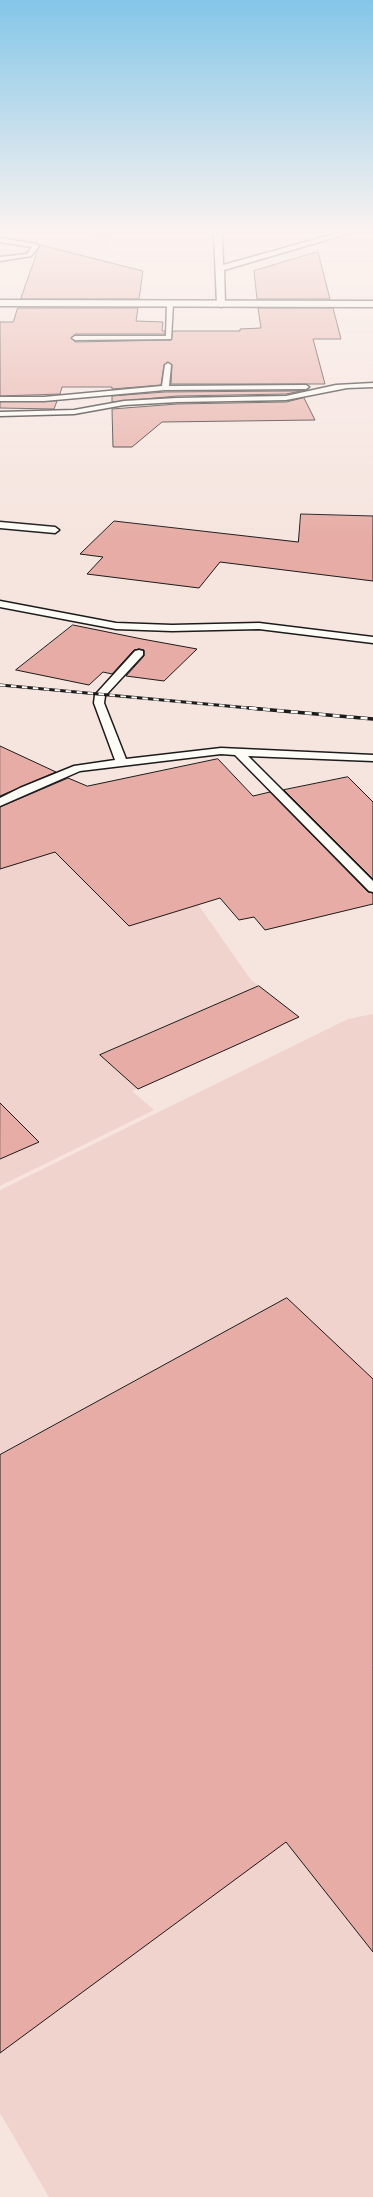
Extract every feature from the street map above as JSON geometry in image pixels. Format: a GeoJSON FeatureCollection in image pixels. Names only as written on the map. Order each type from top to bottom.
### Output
{"type":"FeatureCollection","features":[{"type":"Feature","properties":{"kind":"lane"},"geometry":{"type":"LineString","coordinates":[[75,338],[169,338],[169,336]]}},
{"type":"Feature","properties":{"kind":"lane"},"geometry":{"type":"LineString","coordinates":[[165,388],[168,365]]}},
{"type":"Feature","properties":{"kind":"lane"},"geometry":{"type":"LineString","coordinates":[[0,399],[44,399],[165,388],[345,387],[373,385]]}},
{"type":"Feature","properties":{"kind":"lane"},"geometry":{"type":"LineString","coordinates":[[0,414],[74,412],[124,403],[177,400],[286,398],[345,387]]}},
{"type":"Feature","properties":{"kind":"lane"},"geometry":{"type":"LineString","coordinates":[[0,525],[55,530]]}},
{"type":"Feature","properties":{"kind":"lane"},"geometry":{"type":"LineString","coordinates":[[0,604],[116,626],[172,628],[259,626],[373,640]]}},
{"type":"Feature","properties":{"kind":"lane"},"geometry":{"type":"LineString","coordinates":[[122,764],[99,703],[100,695],[139,653]]}},
{"type":"Feature","properties":{"kind":"lane"},"geometry":{"type":"LineString","coordinates":[[0,803],[24,790],[78,768],[122,764],[222,750],[373,758]]}},
{"type":"Feature","properties":{"kind":"lane"},"geometry":{"type":"LineString","coordinates":[[237,751],[373,888]]}},
{"type":"Feature","properties":{"kind":"shaded area"},"geometry":{"type":"Polygon","coordinates":[[[0,826],[174,870],[251,980],[299,1017],[132,1091],[154,1110],[0,1186],[0,826]]]}},
{"type":"Feature","properties":{"kind":"shaded area"},"geometry":{"type":"Polygon","coordinates":[[[373,1014],[373,2197],[49,2197],[0,2113],[0,1190],[348,1019],[373,1014]]]}},
{"type":"Feature","properties":{"kind":"building"},"geometry":{"type":"Polygon","coordinates":[[[0,336],[73,336],[71,338],[75,342],[171,340],[172,336],[340,336],[341,339],[313,339],[325,384],[171,384],[172,365],[167,362],[164,365],[161,385],[112,389],[112,387],[62,387],[60,394],[0,396],[0,336]]]}},
{"type":"Feature","properties":{"kind":"building"},"geometry":{"type":"Polygon","coordinates":[[[301,391],[286,394],[177,396],[112,402],[112,396],[165,392],[301,391]]]}},
{"type":"Feature","properties":{"kind":"building"},"geometry":{"type":"Polygon","coordinates":[[[304,398],[315,420],[162,422],[132,447],[113,447],[112,409],[177,404],[286,402],[304,398]]]}},
{"type":"Feature","properties":{"kind":"building"},"geometry":{"type":"Polygon","coordinates":[[[57,401],[54,409],[0,408],[0,402],[57,401]]]}},
{"type":"Feature","properties":{"kind":"building"},"geometry":{"type":"Polygon","coordinates":[[[301,514],[373,516],[373,581],[220,562],[199,588],[87,574],[103,557],[80,554],[114,521],[298,542],[301,514]]]}},
{"type":"Feature","properties":{"kind":"building"},"geometry":{"type":"Polygon","coordinates":[[[73,625],[197,649],[164,681],[126,676],[144,656],[144,650],[139,649],[134,650],[112,674],[103,672],[89,685],[16,670],[73,625]]]}},
{"type":"Feature","properties":{"kind":"building"},"geometry":{"type":"Polygon","coordinates":[[[0,746],[56,772],[0,796],[0,746]]]}},
{"type":"Feature","properties":{"kind":"building"},"geometry":{"type":"Polygon","coordinates":[[[218,759],[253,796],[270,792],[368,892],[373,893],[373,904],[265,930],[254,917],[239,920],[220,898],[129,926],[55,852],[0,869],[0,807],[68,778],[87,786],[218,759]]]}},
{"type":"Feature","properties":{"kind":"building"},"geometry":{"type":"Polygon","coordinates":[[[348,777],[373,802],[373,879],[284,790],[348,777]]]}},
{"type":"Feature","properties":{"kind":"building"},"geometry":{"type":"Polygon","coordinates":[[[259,986],[299,1017],[138,1089],[100,1055],[259,986]]]}},
{"type":"Feature","properties":{"kind":"building"},"geometry":{"type":"Polygon","coordinates":[[[0,1103],[39,1142],[0,1159],[0,1103]]]}},
{"type":"Feature","properties":{"kind":"building"},"geometry":{"type":"Polygon","coordinates":[[[287,1298],[373,1379],[373,1952],[286,1842],[0,2053],[0,1455],[287,1298]]]}},
{"type":"Feature","properties":{"kind":"railway"},"geometry":{"type":"LineString","coordinates":[[0,685],[253,708]]}},
{"type":"Feature","properties":{"kind":"railway"},"geometry":{"type":"LineString","coordinates":[[249,708],[253,708]]}},
{"type":"Feature","properties":{"kind":"railway"},"geometry":{"type":"LineString","coordinates":[[253,708],[373,719]]}},
{"type":"Feature","properties":{"kind":"railway"},"geometry":{"type":"LineString","coordinates":[[253,708],[260,709]]}}]}
